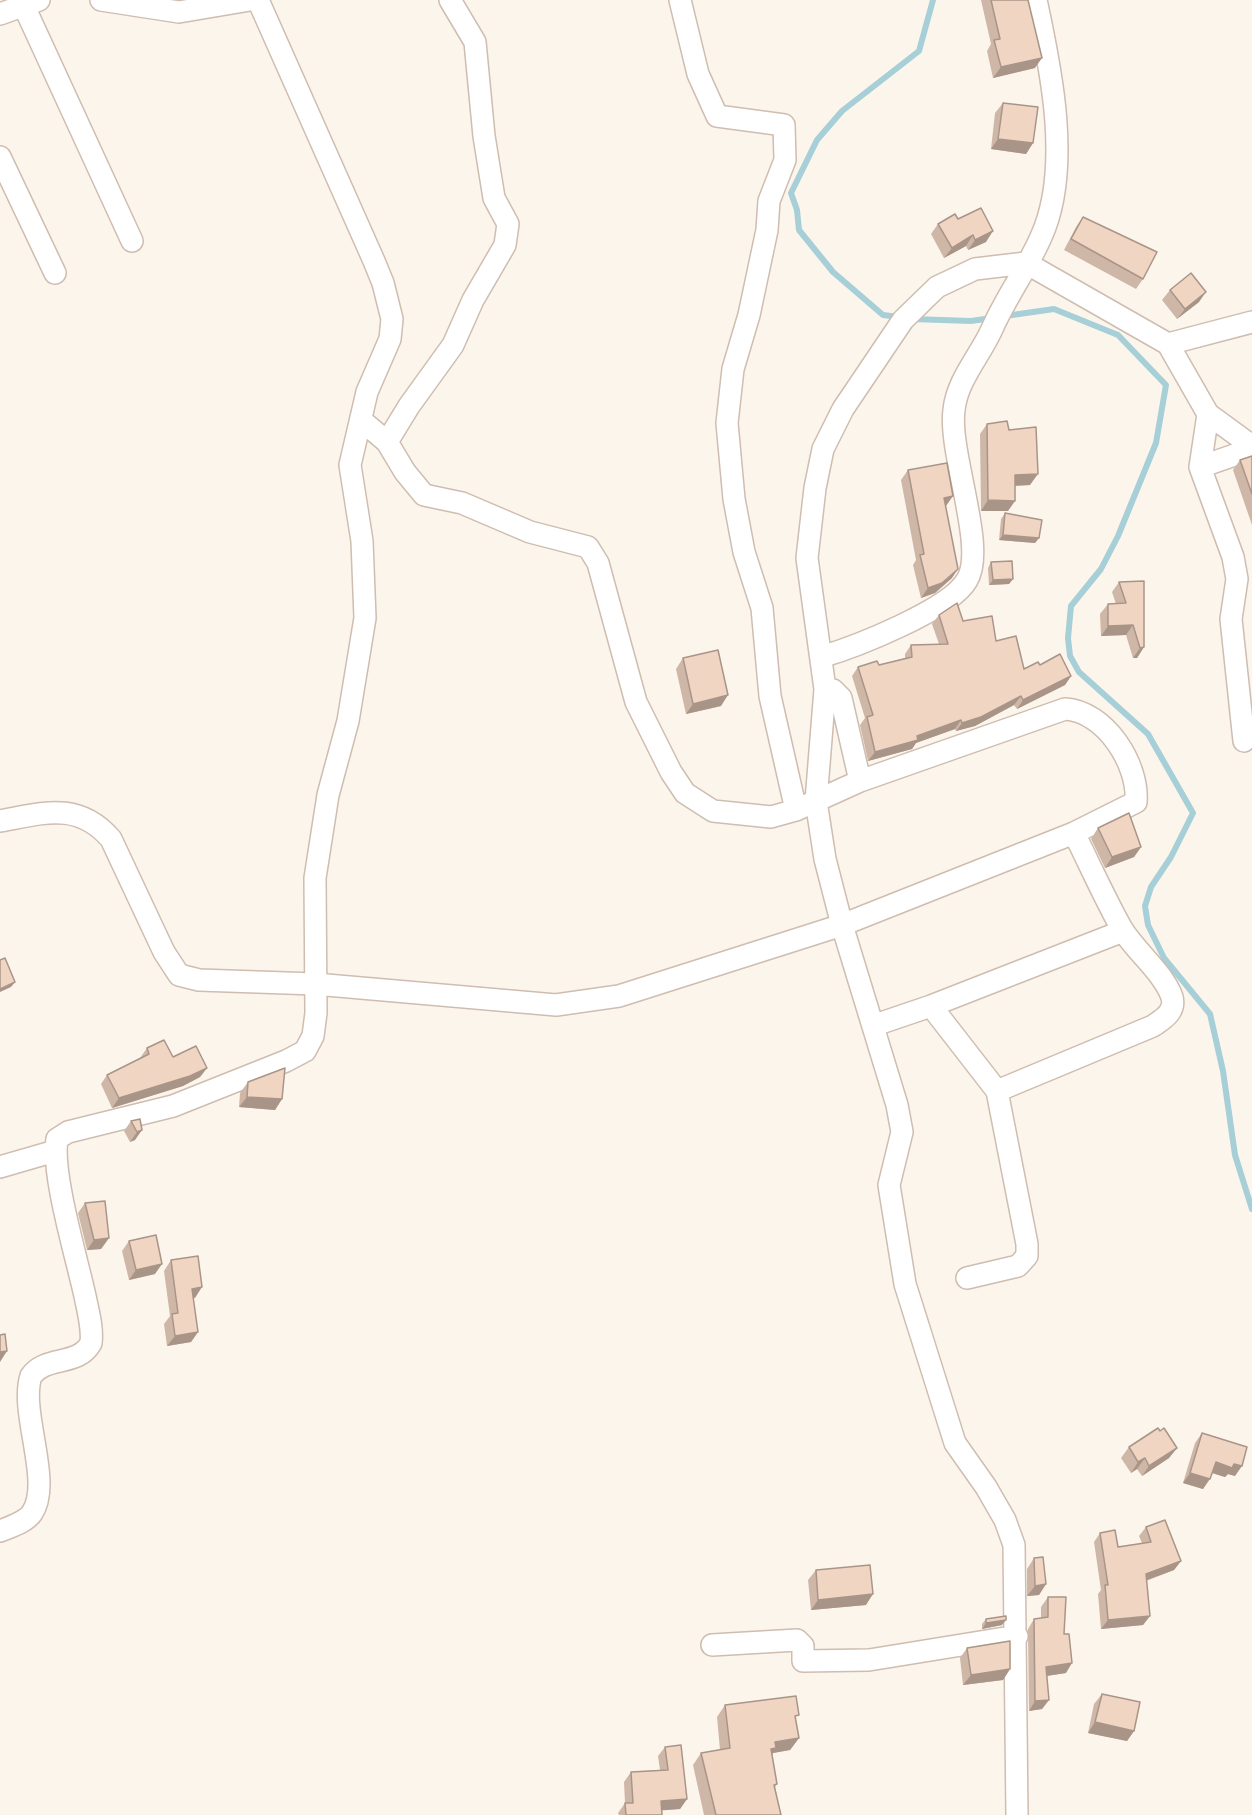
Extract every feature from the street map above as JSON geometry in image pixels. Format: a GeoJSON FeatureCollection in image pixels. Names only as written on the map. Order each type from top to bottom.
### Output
{"type":"FeatureCollection","features":[{"type":"Feature","properties":{"kind":"street"},"geometry":{"type":"LineString","coordinates":[[101,0],[178,12],[250,0]]}},
{"type":"Feature","properties":{"kind":"street"},"geometry":{"type":"LineString","coordinates":[[0,1531],[32,1514],[35,1504],[37,1464],[28,1394],[31,1376],[41,1367],[77,1357],[91,1342],[87,1305],[56,1151],[57,1139],[68,1131],[173,1106],[286,1061],[305,1051],[315,1024],[315,878],[328,795],[348,721],[364,618],[362,541],[350,465],[368,392],[390,339],[392,319],[374,261],[258,0]]}},
{"type":"Feature","properties":{"kind":"street"},"geometry":{"type":"LineString","coordinates":[[387,442],[409,406],[453,345],[473,300],[505,245],[508,224],[494,198],[484,136],[475,42],[450,0]]}},
{"type":"Feature","properties":{"kind":"street"},"geometry":{"type":"LineString","coordinates":[[680,0],[698,74],[717,116],[784,125],[784,160],[769,201],[767,230],[749,315],[733,369],[726,423],[734,499],[744,552],[762,608],[770,696],[796,810]]}},
{"type":"Feature","properties":{"kind":"street"},"geometry":{"type":"LineString","coordinates":[[820,657],[931,611],[944,604],[969,578],[972,547],[953,411],[958,391],[1041,236],[1050,208],[1056,144],[1055,103],[1036,0]]}},
{"type":"Feature","properties":{"kind":"street"},"geometry":{"type":"LineString","coordinates":[[0,14],[31,2],[132,241]]}},
{"type":"Feature","properties":{"kind":"street"},"geometry":{"type":"LineString","coordinates":[[2,167],[56,273]]}},
{"type":"Feature","properties":{"kind":"street"},"geometry":{"type":"LineString","coordinates":[[1017,1815],[1017,1636],[1014,1545],[996,1503],[955,1443],[905,1284],[890,1185],[902,1132],[875,1025],[842,925],[825,859],[816,801],[825,689],[807,558],[823,449],[843,409],[908,313],[937,286],[975,269],[1026,263],[1168,344],[1208,414],[1252,447]]}},
{"type":"Feature","properties":{"kind":"street"},"geometry":{"type":"LineString","coordinates":[[1168,344],[1252,322]]}},
{"type":"Feature","properties":{"kind":"street"},"geometry":{"type":"LineString","coordinates":[[1208,414],[1200,467],[1233,557],[1237,579],[1243,593],[1231,619],[1245,741]]}},
{"type":"Feature","properties":{"kind":"street"},"geometry":{"type":"LineString","coordinates":[[0,821],[63,812],[85,816],[100,826],[111,838],[164,952],[179,975],[199,980],[315,984],[556,1005],[619,996],[842,925],[1074,833],[1136,802],[1137,792],[1122,751],[1108,730],[1094,717],[1080,709],[1065,709],[860,781],[796,810],[771,817],[724,814],[705,808],[685,793],[671,772],[636,702],[598,563],[588,547],[530,532],[462,503],[424,495],[405,472],[387,442],[360,420]]}},
{"type":"Feature","properties":{"kind":"street"},"geometry":{"type":"LineString","coordinates":[[1200,467],[1252,447]]}},
{"type":"Feature","properties":{"kind":"street"},"geometry":{"type":"LineString","coordinates":[[825,689],[833,690],[841,698],[860,781]]}},
{"type":"Feature","properties":{"kind":"street"},"geometry":{"type":"LineString","coordinates":[[997,1091],[1153,1026],[1170,1013],[1172,998],[1123,931],[1074,833]]}},
{"type":"Feature","properties":{"kind":"street"},"geometry":{"type":"LineString","coordinates":[[875,1025],[931,1006],[1123,931]]}},
{"type":"Feature","properties":{"kind":"street"},"geometry":{"type":"LineString","coordinates":[[931,1006],[997,1091],[1027,1244],[1027,1256],[1018,1266],[967,1278]]}},
{"type":"Feature","properties":{"kind":"street"},"geometry":{"type":"LineString","coordinates":[[0,1167],[56,1151]]}},
{"type":"Feature","properties":{"kind":"street"},"geometry":{"type":"LineString","coordinates":[[712,1646],[797,1640],[803,1646],[803,1661],[843,1661],[901,1655],[1017,1636]]}},
{"type":"Feature","properties":{"kind":"building"},"geometry":{"type":"Polygon","coordinates":[[[991,0],[1028,0],[1042,58],[1001,67],[994,40],[1000,39],[991,0]]]}},
{"type":"Feature","properties":{"kind":"building"},"geometry":{"type":"Polygon","coordinates":[[[1003,103],[1038,107],[1033,143],[998,139],[1003,103]]]}},
{"type":"Feature","properties":{"kind":"building"},"geometry":{"type":"Polygon","coordinates":[[[981,208],[993,231],[975,240],[973,235],[952,248],[938,224],[955,214],[958,219],[981,208]]]}},
{"type":"Feature","properties":{"kind":"building"},"geometry":{"type":"Polygon","coordinates":[[[1083,217],[1157,252],[1143,279],[1071,239],[1083,217]]]}},
{"type":"Feature","properties":{"kind":"building"},"geometry":{"type":"Polygon","coordinates":[[[1191,273],[1206,292],[1185,309],[1170,290],[1191,273]]]}},
{"type":"Feature","properties":{"kind":"building"},"geometry":{"type":"Polygon","coordinates":[[[1007,421],[1009,430],[1036,427],[1038,474],[1015,475],[1015,501],[988,500],[987,424],[1007,421]]]}},
{"type":"Feature","properties":{"kind":"building"},"geometry":{"type":"Polygon","coordinates":[[[1252,456],[1252,494],[1240,460],[1252,456]]]}},
{"type":"Feature","properties":{"kind":"building"},"geometry":{"type":"Polygon","coordinates":[[[947,463],[953,496],[944,498],[958,569],[942,583],[928,588],[920,555],[924,554],[908,470],[947,463]]]}},
{"type":"Feature","properties":{"kind":"building"},"geometry":{"type":"Polygon","coordinates":[[[1005,513],[1042,520],[1039,538],[1003,535],[1005,513]]]}},
{"type":"Feature","properties":{"kind":"building"},"geometry":{"type":"Polygon","coordinates":[[[1012,561],[1013,579],[993,580],[991,562],[1012,561]]]}},
{"type":"Feature","properties":{"kind":"building"},"geometry":{"type":"Polygon","coordinates":[[[1144,581],[1144,647],[1140,648],[1133,625],[1108,626],[1108,604],[1126,603],[1119,582],[1144,581]]]}},
{"type":"Feature","properties":{"kind":"building"},"geometry":{"type":"Polygon","coordinates":[[[957,603],[963,621],[992,616],[996,641],[1016,636],[1024,669],[1038,662],[1040,665],[1060,654],[1071,676],[1023,700],[1021,696],[981,717],[962,723],[961,720],[917,736],[918,740],[875,752],[867,717],[873,715],[858,667],[877,661],[879,665],[912,657],[911,645],[948,644],[939,615],[957,603]]]}},
{"type":"Feature","properties":{"kind":"building"},"geometry":{"type":"Polygon","coordinates":[[[718,650],[728,695],[693,704],[683,658],[718,650]]]}},
{"type":"Feature","properties":{"kind":"building"},"geometry":{"type":"Polygon","coordinates":[[[1129,813],[1141,847],[1112,857],[1098,828],[1129,813]]]}},
{"type":"Feature","properties":{"kind":"building"},"geometry":{"type":"Polygon","coordinates":[[[5,958],[15,982],[0,989],[0,960],[5,958]]]}},
{"type":"Feature","properties":{"kind":"building"},"geometry":{"type":"Polygon","coordinates":[[[164,1040],[173,1057],[196,1046],[207,1068],[190,1076],[119,1098],[107,1075],[149,1054],[147,1048],[164,1040]]]}},
{"type":"Feature","properties":{"kind":"building"},"geometry":{"type":"Polygon","coordinates":[[[285,1068],[282,1099],[247,1097],[248,1082],[285,1068]]]}},
{"type":"Feature","properties":{"kind":"building"},"geometry":{"type":"Polygon","coordinates":[[[140,1119],[142,1130],[137,1132],[131,1121],[140,1119]]]}},
{"type":"Feature","properties":{"kind":"building"},"geometry":{"type":"Polygon","coordinates":[[[105,1201],[109,1238],[94,1240],[85,1203],[105,1201]]]}},
{"type":"Feature","properties":{"kind":"building"},"geometry":{"type":"Polygon","coordinates":[[[156,1235],[162,1264],[136,1270],[129,1241],[156,1235]]]}},
{"type":"Feature","properties":{"kind":"building"},"geometry":{"type":"Polygon","coordinates":[[[198,1256],[202,1287],[192,1289],[198,1332],[175,1336],[172,1314],[178,1313],[171,1260],[198,1256]]]}},
{"type":"Feature","properties":{"kind":"building"},"geometry":{"type":"Polygon","coordinates":[[[5,1334],[7,1351],[0,1352],[0,1335],[5,1334]]]}},
{"type":"Feature","properties":{"kind":"building"},"geometry":{"type":"Polygon","coordinates":[[[1158,1428],[1160,1431],[1164,1428],[1177,1448],[1149,1466],[1145,1458],[1138,1462],[1129,1447],[1158,1428]]]}},
{"type":"Feature","properties":{"kind":"building"},"geometry":{"type":"Polygon","coordinates":[[[1202,1433],[1247,1447],[1242,1466],[1234,1464],[1232,1468],[1216,1462],[1210,1479],[1190,1473],[1202,1433]]]}},
{"type":"Feature","properties":{"kind":"building"},"geometry":{"type":"Polygon","coordinates":[[[1165,1520],[1181,1561],[1146,1574],[1150,1616],[1108,1620],[1105,1585],[1108,1585],[1100,1533],[1115,1530],[1118,1547],[1151,1542],[1146,1527],[1165,1520]]]}},
{"type":"Feature","properties":{"kind":"building"},"geometry":{"type":"Polygon","coordinates":[[[1043,1557],[1046,1584],[1035,1586],[1034,1558],[1043,1557]]]}},
{"type":"Feature","properties":{"kind":"building"},"geometry":{"type":"Polygon","coordinates":[[[870,1565],[873,1594],[818,1600],[816,1570],[870,1565]]]}},
{"type":"Feature","properties":{"kind":"building"},"geometry":{"type":"Polygon","coordinates":[[[1048,1597],[1066,1597],[1064,1634],[1069,1634],[1072,1663],[1046,1667],[1049,1700],[1035,1701],[1034,1619],[1048,1617],[1048,1597]]]}},
{"type":"Feature","properties":{"kind":"building"},"geometry":{"type":"Polygon","coordinates":[[[1006,1616],[1006,1620],[986,1623],[986,1619],[1006,1616]]]}},
{"type":"Feature","properties":{"kind":"building"},"geometry":{"type":"Polygon","coordinates":[[[1010,1641],[1010,1669],[971,1675],[967,1648],[1010,1641]]]}},
{"type":"Feature","properties":{"kind":"building"},"geometry":{"type":"Polygon","coordinates":[[[1102,1694],[1140,1702],[1134,1731],[1095,1722],[1102,1694]]]}},
{"type":"Feature","properties":{"kind":"building"},"geometry":{"type":"Polygon","coordinates":[[[796,1696],[799,1715],[795,1716],[799,1738],[775,1742],[776,1748],[771,1749],[777,1784],[774,1785],[781,1815],[716,1815],[701,1753],[730,1748],[725,1705],[796,1696]]]}},
{"type":"Feature","properties":{"kind":"building"},"geometry":{"type":"Polygon","coordinates":[[[681,1745],[687,1799],[661,1801],[662,1815],[626,1815],[625,1803],[633,1803],[631,1772],[668,1770],[665,1747],[681,1745]]]}},
{"type":"Feature","properties":{"kind":"waterway"},"geometry":{"type":"LineString","coordinates":[[899,317],[883,315],[833,272],[799,230],[797,210],[791,193],[817,140],[842,111],[919,51],[933,0]]}},
{"type":"Feature","properties":{"kind":"waterway"},"geometry":{"type":"LineString","coordinates":[[1005,316],[1054,309],[1118,335],[1166,385],[1156,443],[1118,536],[1101,569],[1071,606],[1068,638],[1070,656],[1079,672],[1148,734],[1193,813],[1171,857],[1151,887],[1145,906],[1148,925],[1164,958],[1210,1014],[1223,1071],[1235,1155],[1252,1209]]}},
{"type":"Feature","properties":{"kind":"waterway"},"geometry":{"type":"LineString","coordinates":[[912,319],[971,321],[992,318]]}}]}
